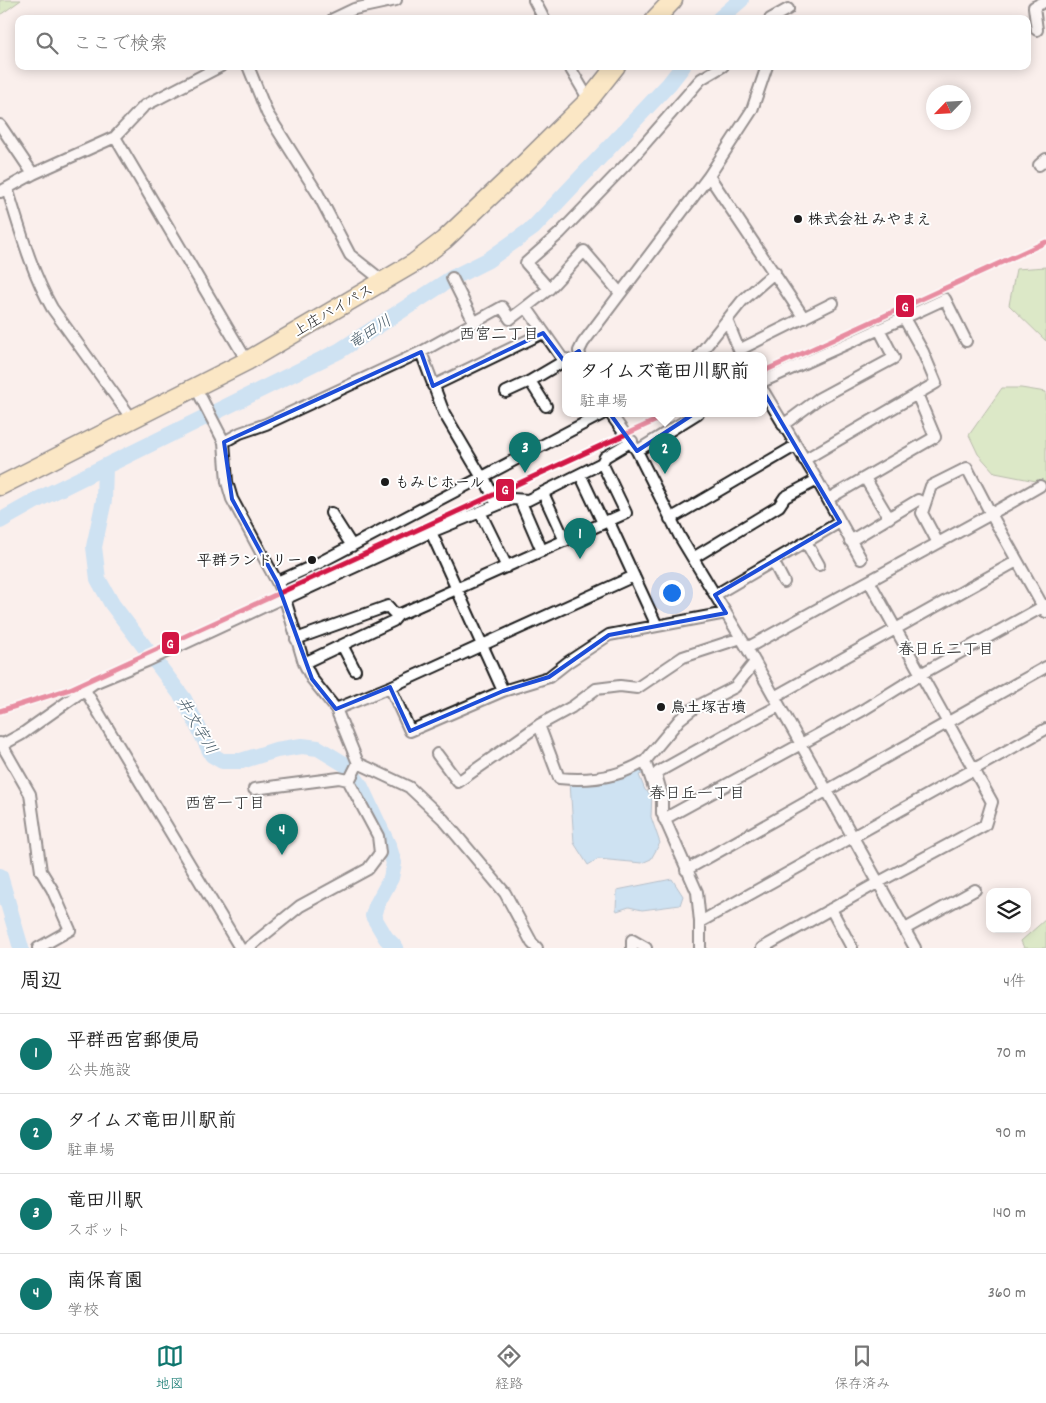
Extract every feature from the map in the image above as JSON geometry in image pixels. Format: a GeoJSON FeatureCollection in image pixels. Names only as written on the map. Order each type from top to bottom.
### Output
{"type":"FeatureCollection","features":[{"type":"Feature","properties":{"kind":"highway"},"geometry":{"type":"LineString","coordinates":[[658,15],[673,0]]}},
{"type":"Feature","properties":{"kind":"highway","name":"上庄バイパス"},"geometry":{"type":"LineString","coordinates":[[0,486],[132,419],[197,390],[414,263],[444,240],[520,169],[589,100],[613,70]]}},
{"type":"Feature","properties":{"kind":"street"},"geometry":{"type":"LineString","coordinates":[[341,15],[354,9],[396,0]]}},
{"type":"Feature","properties":{"kind":"street"},"geometry":{"type":"LineString","coordinates":[[534,0],[542,15]]}},
{"type":"Feature","properties":{"kind":"street"},"geometry":{"type":"LineString","coordinates":[[1037,30],[1034,7],[1046,1]]}},
{"type":"Feature","properties":{"kind":"street"},"geometry":{"type":"LineString","coordinates":[[132,419],[52,308],[29,258],[4,190],[32,174],[116,137],[144,106],[213,70]]}},
{"type":"Feature","properties":{"kind":"street"},"geometry":{"type":"LineString","coordinates":[[250,70],[267,113],[318,194],[350,255],[383,281]]}},
{"type":"Feature","properties":{"kind":"street"},"geometry":{"type":"LineString","coordinates":[[571,70],[589,100]]}},
{"type":"Feature","properties":{"kind":"street"},"geometry":{"type":"LineString","coordinates":[[549,288],[526,263],[560,233],[634,156],[702,79],[716,70]]}},
{"type":"Feature","properties":{"kind":"street"},"geometry":{"type":"LineString","coordinates":[[575,352],[709,176],[752,110],[767,70]]}},
{"type":"Feature","properties":{"kind":"street"},"geometry":{"type":"LineString","coordinates":[[0,125],[32,174]]}},
{"type":"Feature","properties":{"kind":"street"},"geometry":{"type":"LineString","coordinates":[[116,137],[247,361]]}},
{"type":"Feature","properties":{"kind":"street"},"geometry":{"type":"LineString","coordinates":[[709,176],[804,318]]}},
{"type":"Feature","properties":{"kind":"street"},"geometry":{"type":"LineString","coordinates":[[223,439],[266,424],[421,352],[502,307],[510,319],[549,288],[584,251],[620,293]]}},
{"type":"Feature","properties":{"kind":"street"},"geometry":{"type":"LineString","coordinates":[[701,352],[742,301],[775,272]]}},
{"type":"Feature","properties":{"kind":"street"},"geometry":{"type":"LineString","coordinates":[[452,278],[474,322]]}},
{"type":"Feature","properties":{"kind":"street"},"geometry":{"type":"LineString","coordinates":[[767,380],[945,299],[966,341]]}},
{"type":"Feature","properties":{"kind":"street"},"geometry":{"type":"LineString","coordinates":[[727,320],[739,350],[833,303]]}},
{"type":"Feature","properties":{"kind":"street"},"geometry":{"type":"LineString","coordinates":[[526,307],[543,333],[567,352]]}},
{"type":"Feature","properties":{"kind":"street"},"geometry":{"type":"LineString","coordinates":[[804,460],[936,383],[923,352],[904,318]]}},
{"type":"Feature","properties":{"kind":"street"},"geometry":{"type":"LineString","coordinates":[[783,425],[818,399],[894,358],[879,329]]}},
{"type":"Feature","properties":{"kind":"street"},"geometry":{"type":"LineString","coordinates":[[433,386],[543,333]]}},
{"type":"Feature","properties":{"kind":"street"},"geometry":{"type":"LineString","coordinates":[[421,352],[444,413],[482,475],[497,506]]}},
{"type":"Feature","properties":{"kind":"street"},"geometry":{"type":"LineString","coordinates":[[506,392],[530,381],[562,362]]}},
{"type":"Feature","properties":{"kind":"street"},"geometry":{"type":"LineString","coordinates":[[530,381],[546,406]]}},
{"type":"Feature","properties":{"kind":"street"},"geometry":{"type":"LineString","coordinates":[[197,390],[223,439],[227,482],[232,499],[285,599],[304,663],[312,679],[336,709],[353,772],[378,836],[380,853],[368,869],[300,906],[248,948]]}},
{"type":"Feature","properties":{"kind":"street"},"geometry":{"type":"LineString","coordinates":[[828,499],[935,438],[917,394]]}},
{"type":"Feature","properties":{"kind":"street"},"geometry":{"type":"LineString","coordinates":[[767,397],[817,480],[861,559]]}},
{"type":"Feature","properties":{"kind":"street"},"geometry":{"type":"LineString","coordinates":[[277,582],[352,546],[482,475],[596,417]]}},
{"type":"Feature","properties":{"kind":"street"},"geometry":{"type":"LineString","coordinates":[[613,417],[632,441],[670,519],[755,662],[915,948]]}},
{"type":"Feature","properties":{"kind":"street"},"geometry":{"type":"LineString","coordinates":[[637,451],[692,417]]}},
{"type":"Feature","properties":{"kind":"street"},"geometry":{"type":"LineString","coordinates":[[38,948],[70,930],[52,889],[40,871],[30,794],[1,744],[22,734],[94,683],[147,661],[431,532],[512,499],[528,500],[602,463],[606,457],[632,441]]}},
{"type":"Feature","properties":{"kind":"street"},"geometry":{"type":"LineString","coordinates":[[670,519],[795,446]]}},
{"type":"Feature","properties":{"kind":"street"},"geometry":{"type":"LineString","coordinates":[[304,663],[393,621],[398,615],[507,568],[626,512],[602,463]]}},
{"type":"Feature","properties":{"kind":"street"},"geometry":{"type":"LineString","coordinates":[[664,819],[864,710],[921,674],[1045,608],[967,468],[931,486],[922,513],[938,543]]}},
{"type":"Feature","properties":{"kind":"street"},"geometry":{"type":"LineString","coordinates":[[580,474],[634,576],[657,626]]}},
{"type":"Feature","properties":{"kind":"street"},"geometry":{"type":"LineString","coordinates":[[865,478],[889,518]]}},
{"type":"Feature","properties":{"kind":"street"},"geometry":{"type":"LineString","coordinates":[[693,558],[778,506],[785,497],[817,480]]}},
{"type":"Feature","properties":{"kind":"street"},"geometry":{"type":"LineString","coordinates":[[747,648],[870,582],[1040,486]]}},
{"type":"Feature","properties":{"kind":"street"},"geometry":{"type":"LineString","coordinates":[[543,493],[565,541]]}},
{"type":"Feature","properties":{"kind":"street"},"geometry":{"type":"LineString","coordinates":[[520,500],[542,551]]}},
{"type":"Feature","properties":{"kind":"street"},"geometry":{"type":"LineString","coordinates":[[850,541],[918,500]]}},
{"type":"Feature","properties":{"kind":"street"},"geometry":{"type":"LineString","coordinates":[[480,512],[507,568]]}},
{"type":"Feature","properties":{"kind":"street"},"geometry":{"type":"LineString","coordinates":[[331,513],[352,546]]}},
{"type":"Feature","properties":{"kind":"street"},"geometry":{"type":"LineString","coordinates":[[715,595],[840,522]]}},
{"type":"Feature","properties":{"kind":"street"},"geometry":{"type":"LineString","coordinates":[[431,532],[504,690]]}},
{"type":"Feature","properties":{"kind":"street"},"geometry":{"type":"LineString","coordinates":[[806,542],[819,565]]}},
{"type":"Feature","properties":{"kind":"street"},"geometry":{"type":"LineString","coordinates":[[773,561],[784,582]]}},
{"type":"Feature","properties":{"kind":"street"},"geometry":{"type":"LineString","coordinates":[[700,948],[700,922],[696,892],[662,814],[662,795],[657,778],[658,772],[735,729],[777,701],[896,629],[1018,561]]}},
{"type":"Feature","properties":{"kind":"street"},"geometry":{"type":"LineString","coordinates":[[336,709],[390,687],[634,576]]}},
{"type":"Feature","properties":{"kind":"street"},"geometry":{"type":"LineString","coordinates":[[762,948],[879,882],[985,826],[992,802],[870,582]]}},
{"type":"Feature","properties":{"kind":"street"},"geometry":{"type":"LineString","coordinates":[[296,639],[388,606],[398,615]]}},
{"type":"Feature","properties":{"kind":"street"},"geometry":{"type":"LineString","coordinates":[[390,687],[410,731],[504,690],[549,677],[609,635],[726,613]]}},
{"type":"Feature","properties":{"kind":"street"},"geometry":{"type":"LineString","coordinates":[[437,754],[458,782],[538,725],[572,707],[596,689],[620,686],[638,688],[682,658],[741,638]]}},
{"type":"Feature","properties":{"kind":"street"},"geometry":{"type":"LineString","coordinates":[[342,645],[355,670]]}},
{"type":"Feature","properties":{"kind":"street"},"geometry":{"type":"LineString","coordinates":[[538,725],[559,778],[583,779],[608,776],[637,766],[645,761],[680,719],[694,708],[736,687],[755,662]]}},
{"type":"Feature","properties":{"kind":"street"},"geometry":{"type":"LineString","coordinates":[[686,870],[1046,668]]}},
{"type":"Feature","properties":{"kind":"street"},"geometry":{"type":"LineString","coordinates":[[85,690],[240,948]]}},
{"type":"Feature","properties":{"kind":"street"},"geometry":{"type":"LineString","coordinates":[[700,922],[1046,729]]}},
{"type":"Feature","properties":{"kind":"street"},"geometry":{"type":"LineString","coordinates":[[645,761],[657,800],[658,818],[671,847]]}},
{"type":"Feature","properties":{"kind":"street"},"geometry":{"type":"LineString","coordinates":[[254,789],[339,778],[353,772],[409,787],[443,819],[504,893],[532,944],[537,948]]}},
{"type":"Feature","properties":{"kind":"street"},"geometry":{"type":"LineString","coordinates":[[905,929],[975,890]]}},
{"type":"Feature","properties":{"kind":"street"},"geometry":{"type":"LineString","coordinates":[[830,909],[852,948]]}},
{"type":"Feature","properties":{"kind":"street"},"geometry":{"type":"LineString","coordinates":[[632,948],[632,940],[646,948]]}},
{"type":"Feature","properties":{"kind":"highlighted area"},"geometry":{"type":"Polygon","coordinates":[[[543,333],[564,361],[579,351],[608,411],[637,451],[715,400],[759,384],[840,522],[715,595],[726,613],[609,635],[549,677],[503,691],[410,731],[390,687],[336,709],[312,679],[277,582],[232,499],[224,442],[421,352],[433,386],[543,333]]]}},
{"type":"Feature","properties":{"kind":"green space"},"geometry":{"type":"Polygon","coordinates":[[[0,0],[21,0],[0,15],[0,0]]]}},
{"type":"Feature","properties":{"kind":"green space"},"geometry":{"type":"Polygon","coordinates":[[[1046,267],[1046,341],[1009,305],[1016,269],[1046,267]]]}},
{"type":"Feature","properties":{"kind":"green space"},"geometry":{"type":"Polygon","coordinates":[[[1002,388],[1021,388],[1046,392],[1046,483],[995,473],[978,454],[969,435],[1002,388]]]}},
{"type":"Feature","properties":{"kind":"green space"},"geometry":{"type":"Polygon","coordinates":[[[1046,919],[1046,948],[1024,948],[1021,941],[1046,919]]]}},
{"type":"Feature","properties":{"kind":"water"},"geometry":{"type":"Polygon","coordinates":[[[643,766],[647,772],[639,775],[645,790],[649,793],[652,791],[651,817],[660,843],[651,859],[642,863],[598,859],[588,865],[574,843],[570,783],[643,766]]]}},
{"type":"Feature","properties":{"kind":"water"},"geometry":{"type":"Polygon","coordinates":[[[672,879],[683,896],[680,905],[642,910],[629,907],[617,911],[617,890],[672,879]]]}},
{"type":"Feature","properties":{"kind":"waterway","name":"竜田川"},"geometry":{"type":"LineString","coordinates":[[724,15],[741,0]]}},
{"type":"Feature","properties":{"kind":"waterway","name":"竜田川"},"geometry":{"type":"LineString","coordinates":[[0,521],[39,499],[339,351],[452,278],[488,260],[533,228],[669,84],[680,70]]}},
{"type":"Feature","properties":{"kind":"waterway","name":"井文字川"},"geometry":{"type":"LineString","coordinates":[[105,467],[104,500],[94,547],[98,579],[112,604],[184,699],[212,755],[222,761],[241,761],[276,750],[302,746],[318,748],[346,765],[360,785],[389,847],[394,863],[391,878],[376,906],[373,916],[386,938],[396,948]]}},
{"type":"Feature","properties":{"kind":"waterway"},"geometry":{"type":"LineString","coordinates":[[0,876],[21,948]]}},
{"type":"Feature","properties":{"kind":"transit line","name":"G"},"geometry":{"type":"LineString","coordinates":[[767,370],[1046,242]]}},
{"type":"Feature","properties":{"kind":"transit line","name":"G"},"geometry":{"type":"LineString","coordinates":[[0,711],[70,689],[663,417]]}},
{"type":"Feature","properties":{"kind":"place","name":"株式会社 みやまえ"},"geometry":{"type":"Point","coordinates":[798,219]}},
{"type":"Feature","properties":{"kind":"place","name":"竜田川駅"},"geometry":{"type":"Point","coordinates":[525,473]}},
{"type":"Feature","properties":{"kind":"place","name":"タイムズ竜田川駅前"},"geometry":{"type":"Point","coordinates":[665,474]}},
{"type":"Feature","properties":{"kind":"place","name":"もみじホール"},"geometry":{"type":"Point","coordinates":[385,482]}},
{"type":"Feature","properties":{"kind":"place","name":"平群西宮郵便局"},"geometry":{"type":"Point","coordinates":[580,559]}},
{"type":"Feature","properties":{"kind":"place","name":"平群ランドリー"},"geometry":{"type":"Point","coordinates":[312,560]}},
{"type":"Feature","properties":{"kind":"place","name":"鳥土塚古墳"},"geometry":{"type":"Point","coordinates":[661,707]}},
{"type":"Feature","properties":{"kind":"place","name":"南保育園"},"geometry":{"type":"Point","coordinates":[282,855]}},
{"type":"Feature","properties":{"kind":"district","name":"西宮二丁目"},"geometry":{"type":"Point","coordinates":[499,333]}},
{"type":"Feature","properties":{"kind":"district","name":"春日丘二丁目"},"geometry":{"type":"Point","coordinates":[946,648]}},
{"type":"Feature","properties":{"kind":"district","name":"春日丘一丁目"},"geometry":{"type":"Point","coordinates":[697,792]}},
{"type":"Feature","properties":{"kind":"district","name":"西宮一丁目"},"geometry":{"type":"Point","coordinates":[225,802]}}]}
